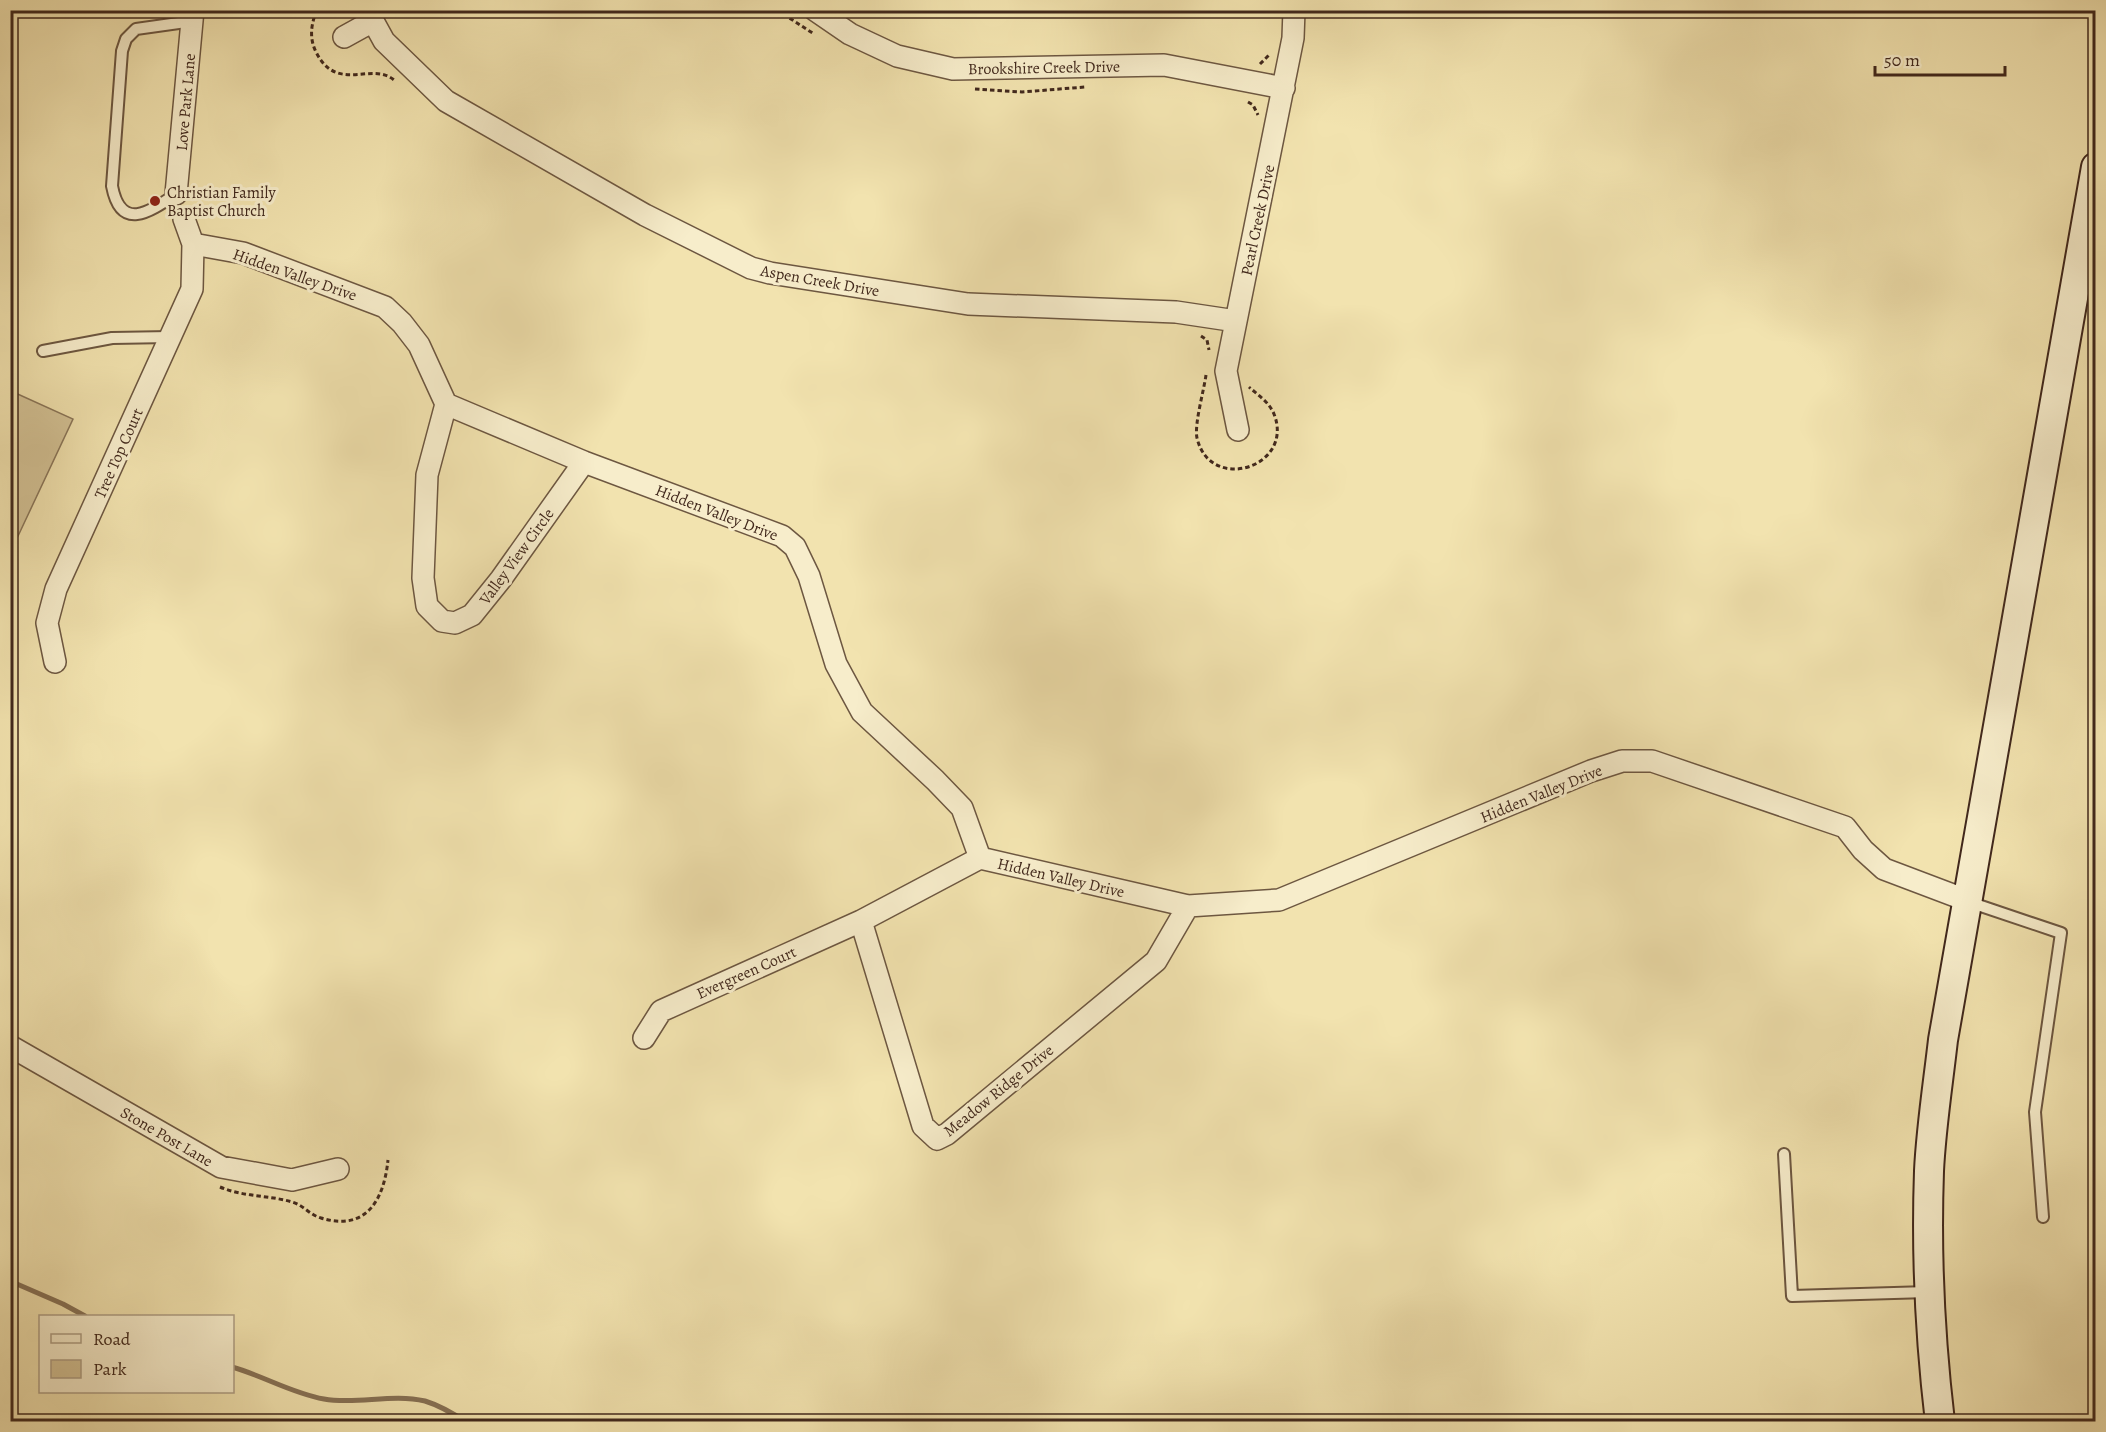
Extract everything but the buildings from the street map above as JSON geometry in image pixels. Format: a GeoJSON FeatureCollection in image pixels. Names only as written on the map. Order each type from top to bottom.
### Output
{"type":"FeatureCollection","features":[{"type":"Feature","properties":{"kind":"main road"},"geometry":{"type":"LineString","coordinates":[[1940,1422],[1929,1292],[1929,1169],[1935,1104],[1966,900],[2096,167]]}},
{"type":"Feature","properties":{"kind":"street","name":"Brookshire Creek Drive"},"geometry":{"type":"LineString","coordinates":[[815,10],[850,34],[897,56],[953,69],[1164,65],[1284,88]]}},
{"type":"Feature","properties":{"kind":"street","name":"Pearl Creek Drive"},"geometry":{"type":"LineString","coordinates":[[1238,430],[1226,371],[1284,88],[1293,38],[1294,10]]}},
{"type":"Feature","properties":{"kind":"street","name":"Love Park Lane"},"geometry":{"type":"LineString","coordinates":[[176,194],[193,16]]}},
{"type":"Feature","properties":{"kind":"street","name":"Aspen Creek Drive"},"geometry":{"type":"LineString","coordinates":[[345,37],[370,16],[384,40],[446,101],[645,215],[751,268],[968,304],[1176,312],[1236,321]]}},
{"type":"Feature","properties":{"kind":"street"},"geometry":{"type":"LineString","coordinates":[[184,219],[193,244]]}},
{"type":"Feature","properties":{"kind":"street","name":"Hidden Valley Drive"},"geometry":{"type":"LineString","coordinates":[[193,244],[243,253],[385,307],[420,345],[446,404],[584,462],[782,536],[795,547],[809,576],[836,664],[862,712],[962,808],[980,858],[1188,906],[1279,900],[1592,771],[1622,761],[1652,760],[1845,827],[1863,850],[1884,869],[1966,900]]}},
{"type":"Feature","properties":{"kind":"street","name":"Tree Top Court"},"geometry":{"type":"LineString","coordinates":[[56,662],[47,623],[56,590],[192,289],[193,244]]}},
{"type":"Feature","properties":{"kind":"street","name":"Valley View Circle"},"geometry":{"type":"LineString","coordinates":[[446,404],[427,475],[423,578],[427,606],[442,621],[455,623],[472,615],[501,579],[584,462]]}},
{"type":"Feature","properties":{"kind":"street"},"geometry":{"type":"LineString","coordinates":[[861,921],[980,858]]}},
{"type":"Feature","properties":{"kind":"street","name":"Meadow Ridge Drive"},"geometry":{"type":"LineString","coordinates":[[861,921],[923,1126],[937,1139],[947,1134],[1156,961],[1188,906]]}},
{"type":"Feature","properties":{"kind":"street","name":"Evergreen Court"},"geometry":{"type":"LineString","coordinates":[[644,1038],[661,1011],[861,921]]}},
{"type":"Feature","properties":{"kind":"street","name":"Stone Post Lane"},"geometry":{"type":"LineString","coordinates":[[10,1046],[221,1167],[292,1180],[338,1169]]}},
{"type":"Feature","properties":{"kind":"lane"},"geometry":{"type":"LineString","coordinates":[[176,194],[150,211],[138,215],[123,210],[115,203],[112,186],[122,51],[126,39],[136,29],[193,16]]}},
{"type":"Feature","properties":{"kind":"lane"},"geometry":{"type":"LineString","coordinates":[[43,351],[111,338],[170,338]]}},
{"type":"Feature","properties":{"kind":"lane"},"geometry":{"type":"LineString","coordinates":[[1966,900],[2061,933],[2035,1112],[2043,1217]]}},
{"type":"Feature","properties":{"kind":"lane"},"geometry":{"type":"LineString","coordinates":[[1784,1154],[1792,1296],[1929,1292]]}},
{"type":"Feature","properties":{"kind":"path"},"geometry":{"type":"LineString","coordinates":[[317,10],[311,36],[313,46],[323,62],[330,68],[347,75],[378,72],[388,75],[397,82]]}},
{"type":"Feature","properties":{"kind":"path"},"geometry":{"type":"LineString","coordinates":[[777,10],[816,36]]}},
{"type":"Feature","properties":{"kind":"path"},"geometry":{"type":"LineString","coordinates":[[969,89],[1022,92],[1091,86]]}},
{"type":"Feature","properties":{"kind":"path"},"geometry":{"type":"LineString","coordinates":[[1240,99],[1253,105],[1258,120]]}},
{"type":"Feature","properties":{"kind":"path"},"geometry":{"type":"LineString","coordinates":[[1198,334],[1208,342],[1208,360]]}},
{"type":"Feature","properties":{"kind":"path"},"geometry":{"type":"LineString","coordinates":[[1208,342],[1213,338]]}},
{"type":"Feature","properties":{"kind":"path"},"geometry":{"type":"LineString","coordinates":[[1207,370],[1195,428],[1206,457],[1224,468],[1234,470],[1254,466],[1263,460],[1275,443],[1277,433],[1274,413],[1269,404],[1247,384]]}},
{"type":"Feature","properties":{"kind":"green space"},"geometry":{"type":"Polygon","coordinates":[[[11,391],[73,419],[11,551],[11,391]]]}},
{"type":"Feature","properties":{"kind":"waterway"},"geometry":{"type":"LineString","coordinates":[[10,1281],[83,1315]]}},
{"type":"Feature","properties":{"kind":"waterway"},"geometry":{"type":"LineString","coordinates":[[234,1368],[300,1393],[324,1399],[349,1401],[400,1398],[425,1401],[466,1422]]}},
{"type":"Feature","properties":{"kind":"place","name":"Christian Family Baptist Church"},"geometry":{"type":"Point","coordinates":[155,201]}}]}
